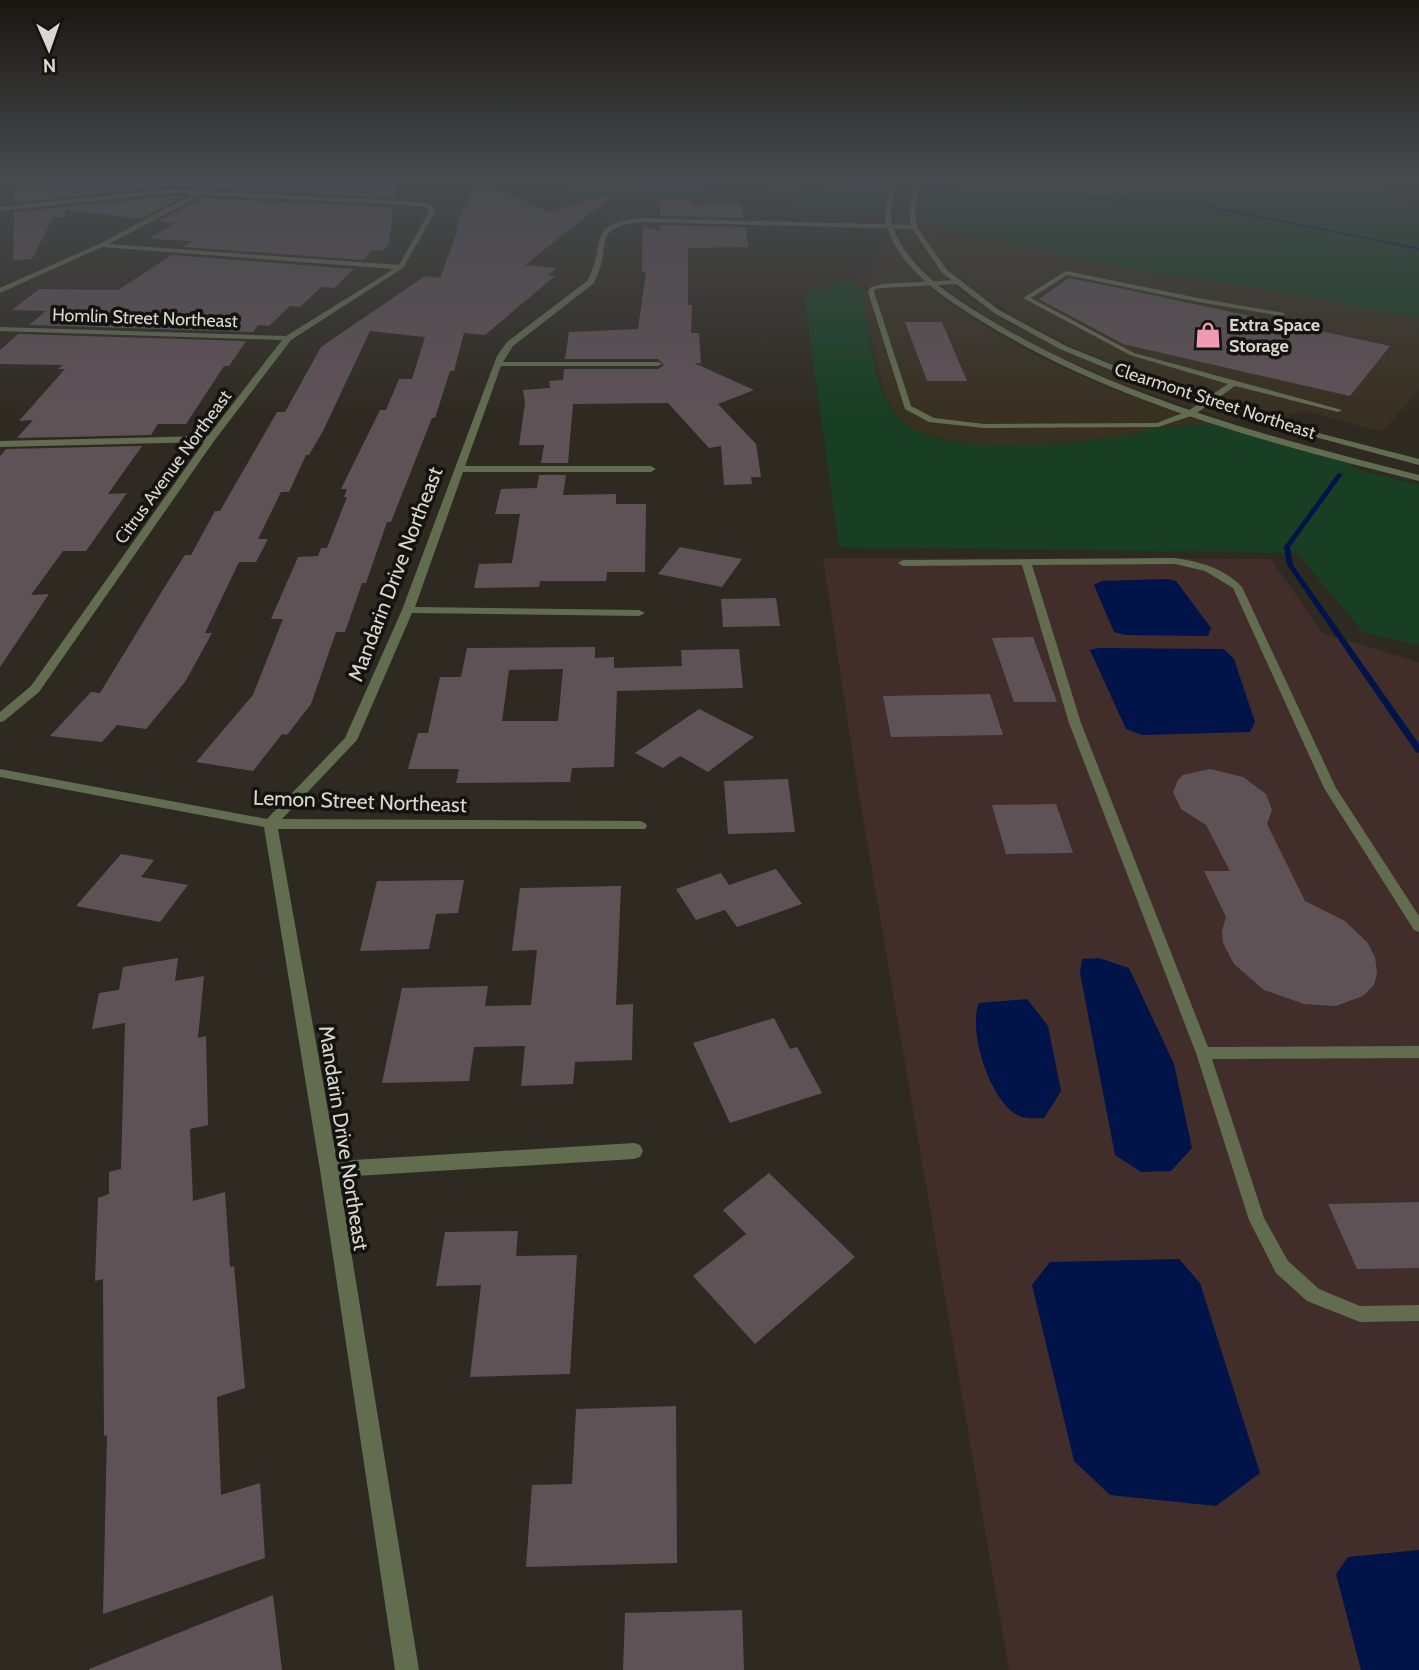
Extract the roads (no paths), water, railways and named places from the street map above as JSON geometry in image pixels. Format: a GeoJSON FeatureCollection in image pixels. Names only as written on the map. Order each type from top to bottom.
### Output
{"type":"FeatureCollection","features":[{"type":"Feature","properties":{"kind":"street"},"geometry":{"type":"LineString","coordinates":[[0,291],[72,258]]}},
{"type":"Feature","properties":{"kind":"street"},"geometry":{"type":"LineString","coordinates":[[277,258],[401,267],[406,258]]}},
{"type":"Feature","properties":{"kind":"street","name":"Mandarin Drive Northeast"},"geometry":{"type":"LineString","coordinates":[[407,1670],[329,1170],[270,824],[351,740],[408,610],[497,363],[510,344],[590,282],[599,258]]}},
{"type":"Feature","properties":{"kind":"street","name":"Clearmont Street Northeast"},"geometry":{"type":"LineString","coordinates":[[910,258],[933,283],[993,327],[1042,354],[1112,385],[1301,447],[1419,478]]}},
{"type":"Feature","properties":{"kind":"street","name":"Clearmont Street Northeast"},"geometry":{"type":"LineString","coordinates":[[935,258],[966,291],[1023,326],[1128,376],[1302,432],[1419,462]]}},
{"type":"Feature","properties":{"kind":"street","name":"Citrus Avenue Northeast"},"geometry":{"type":"LineString","coordinates":[[0,718],[35,689],[211,439],[288,338],[401,267]]}},
{"type":"Feature","properties":{"kind":"street"},"geometry":{"type":"LineString","coordinates":[[0,278],[23,280]]}},
{"type":"Feature","properties":{"kind":"street","name":"Homlin Street Northeast"},"geometry":{"type":"LineString","coordinates":[[0,328],[288,338]]}},
{"type":"Feature","properties":{"kind":"street"},"geometry":{"type":"LineString","coordinates":[[497,363],[659,364]]}},
{"type":"Feature","properties":{"kind":"street"},"geometry":{"type":"LineString","coordinates":[[0,444],[211,439]]}},
{"type":"Feature","properties":{"kind":"street"},"geometry":{"type":"LineString","coordinates":[[458,470],[651,469]]}},
{"type":"Feature","properties":{"kind":"street"},"geometry":{"type":"LineString","coordinates":[[408,610],[639,613]]}},
{"type":"Feature","properties":{"kind":"street","name":"Lemon Street Northeast"},"geometry":{"type":"LineString","coordinates":[[0,773],[270,824],[640,826]]}},
{"type":"Feature","properties":{"kind":"street"},"geometry":{"type":"LineString","coordinates":[[329,1170],[634,1151]]}},
{"type":"Feature","properties":{"kind":"lane"},"geometry":{"type":"LineString","coordinates":[[1282,314],[1066,273],[1026,298],[1132,354],[1338,410]]}},
{"type":"Feature","properties":{"kind":"lane"},"geometry":{"type":"LineString","coordinates":[[957,282],[882,286],[873,288],[871,292],[908,407],[932,420],[984,426],[1158,425],[1191,413],[1234,383]]}},
{"type":"Feature","properties":{"kind":"lane"},"geometry":{"type":"LineString","coordinates":[[1027,562],[1074,723],[1203,1053],[1257,1220],[1282,1267],[1313,1295],[1360,1314],[1419,1313]]}},
{"type":"Feature","properties":{"kind":"lane"},"geometry":{"type":"LineString","coordinates":[[903,563],[1187,563],[1222,573],[1237,587],[1330,788],[1419,928]]}},
{"type":"Feature","properties":{"kind":"lane"},"geometry":{"type":"LineString","coordinates":[[1203,1053],[1419,1052]]}},
{"type":"Feature","properties":{"kind":"waterway"},"geometry":{"type":"LineString","coordinates":[[1340,474],[1287,547],[1290,565],[1419,750]]}},
{"type":"Feature","properties":{"kind":"place","name":"Extra Space Storage"},"geometry":{"type":"Point","coordinates":[1208,335]}}]}
